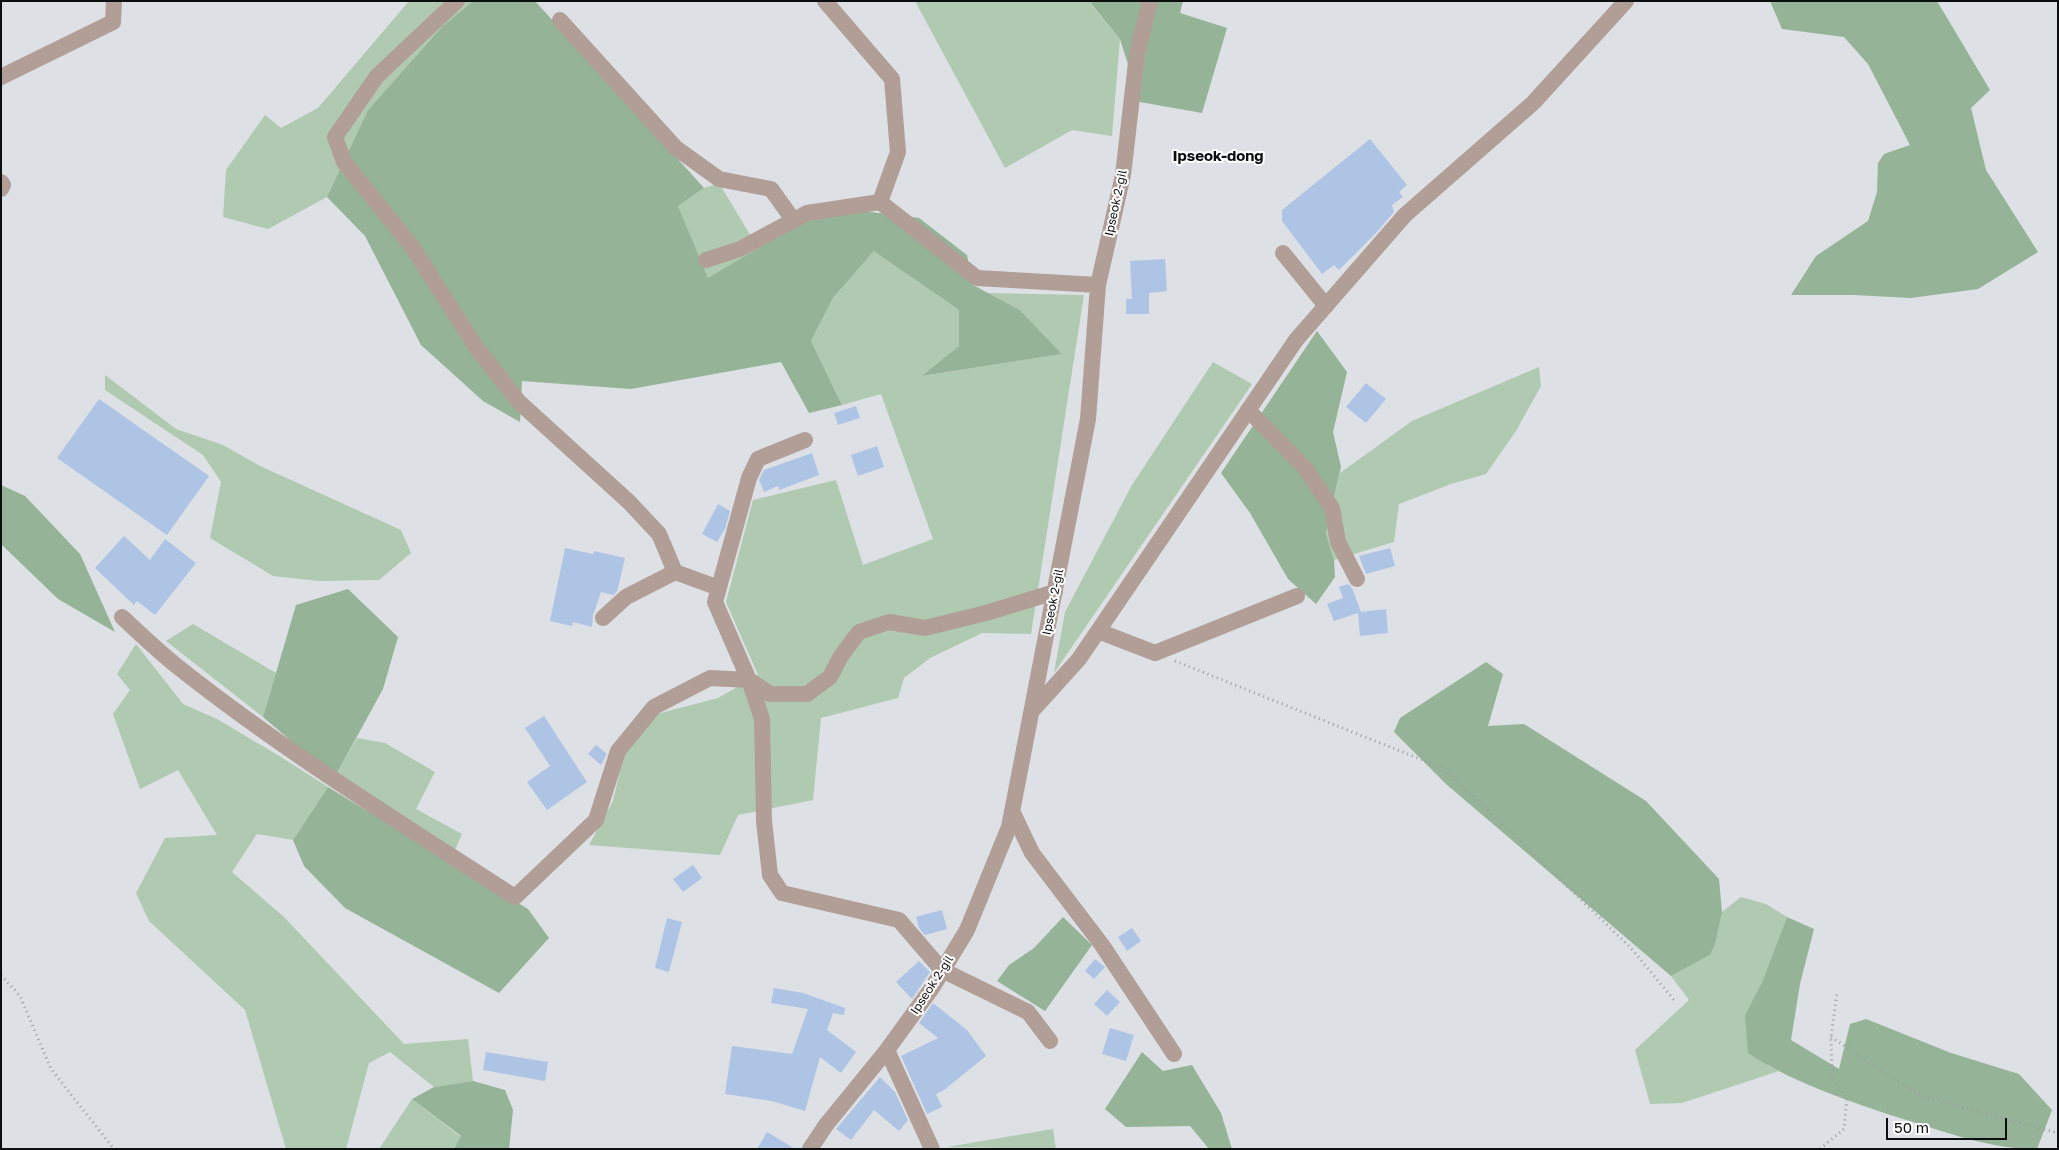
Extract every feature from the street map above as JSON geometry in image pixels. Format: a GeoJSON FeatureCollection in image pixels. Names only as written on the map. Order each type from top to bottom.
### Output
{"type":"FeatureCollection","features":[{"type":"Feature","properties":{"kind":"street"},"geometry":{"type":"LineString","coordinates":[[1,77],[113,22],[114,1]]}},
{"type":"Feature","properties":{"kind":"street"},"geometry":{"type":"LineString","coordinates":[[457,1],[377,76],[335,137],[344,162],[413,248],[476,347],[520,402],[629,502],[659,534],[675,572]]}},
{"type":"Feature","properties":{"kind":"street"},"geometry":{"type":"LineString","coordinates":[[825,1],[892,80],[898,152],[880,202]]}},
{"type":"Feature","properties":{"kind":"street","name":"Ipseok 2-gil"},"geometry":{"type":"LineString","coordinates":[[810,1149],[826,1125],[887,1050],[967,930],[1009,827],[1088,419],[1098,285],[1123,175],[1137,54],[1150,1]]}},
{"type":"Feature","properties":{"kind":"street"},"geometry":{"type":"LineString","coordinates":[[1032,712],[1079,659],[1296,340],[1405,215],[1533,103],[1626,1]]}},
{"type":"Feature","properties":{"kind":"street"},"geometry":{"type":"LineString","coordinates":[[560,20],[676,148],[718,179],[771,189],[794,221]]}},
{"type":"Feature","properties":{"kind":"street"},"geometry":{"type":"LineString","coordinates":[[1,182],[3,185],[1,189]]}},
{"type":"Feature","properties":{"kind":"street"},"geometry":{"type":"LineString","coordinates":[[706,260],[740,248],[807,214],[880,202],[977,278],[1098,285]]}},
{"type":"Feature","properties":{"kind":"street"},"geometry":{"type":"LineString","coordinates":[[1283,253],[1326,306]]}},
{"type":"Feature","properties":{"kind":"street"},"geometry":{"type":"LineString","coordinates":[[1248,410],[1305,468],[1332,508],[1338,542],[1357,579]]}},
{"type":"Feature","properties":{"kind":"street"},"geometry":{"type":"LineString","coordinates":[[805,440],[758,459],[749,478],[715,602],[749,680],[762,719],[764,821],[770,875],[782,893],[899,920],[942,970],[1028,1012],[1050,1041]]}},
{"type":"Feature","properties":{"kind":"street"},"geometry":{"type":"LineString","coordinates":[[603,618],[626,597],[675,572],[719,588]]}},
{"type":"Feature","properties":{"kind":"street"},"geometry":{"type":"LineString","coordinates":[[122,617],[177,666],[259,728],[326,775],[515,897],[596,820],[618,751],[654,707],[710,678],[749,680],[770,694],[807,694],[830,677],[841,656],[859,632],[889,622],[925,628],[986,613],[1055,592]]}},
{"type":"Feature","properties":{"kind":"street"},"geometry":{"type":"LineString","coordinates":[[1098,631],[1155,653],[1296,596]]}},
{"type":"Feature","properties":{"kind":"street"},"geometry":{"type":"LineString","coordinates":[[1012,811],[1032,853],[1102,945],[1174,1054]]}},
{"type":"Feature","properties":{"kind":"street"},"geometry":{"type":"LineString","coordinates":[[887,1050],[932,1149]]}},
{"type":"Feature","properties":{"kind":"path"},"geometry":{"type":"LineString","coordinates":[[1155,653],[1445,769],[1630,946],[1674,1000]]}},
{"type":"Feature","properties":{"kind":"path"},"geometry":{"type":"LineString","coordinates":[[1,975],[20,996],[51,1069],[114,1149]]}},
{"type":"Feature","properties":{"kind":"path"},"geometry":{"type":"LineString","coordinates":[[1820,1149],[1844,1129],[1847,1098],[1832,1078],[1831,1037],[1837,993]]}},
{"type":"Feature","properties":{"kind":"path"},"geometry":{"type":"LineString","coordinates":[[1831,1037],[1921,1096],[2058,1133]]}},
{"type":"Feature","properties":{"kind":"green space"},"geometry":{"type":"Polygon","coordinates":[[[409,1],[473,1],[443,27],[368,110],[327,197],[268,229],[223,217],[226,170],[265,115],[281,128],[318,108],[409,1]]]}},
{"type":"Feature","properties":{"kind":"green space"},"geometry":{"type":"Polygon","coordinates":[[[473,1],[535,1],[704,188],[678,206],[708,278],[802,222],[863,211],[919,218],[967,255],[973,285],[1020,310],[1062,354],[922,376],[959,346],[959,310],[874,251],[833,298],[811,341],[842,405],[809,413],[781,362],[631,389],[522,381],[520,422],[483,401],[421,345],[365,236],[327,197],[368,110],[443,26],[473,1]]]}},
{"type":"Feature","properties":{"kind":"green space"},"geometry":{"type":"Polygon","coordinates":[[[915,1],[1092,1],[1092,6],[1120,39],[1112,136],[1072,130],[1005,168],[915,1]]]}},
{"type":"Feature","properties":{"kind":"green space"},"geometry":{"type":"Polygon","coordinates":[[[1092,1],[1183,1],[1180,13],[1227,28],[1202,113],[1140,102],[1120,39],[1092,5],[1092,1]]]}},
{"type":"Feature","properties":{"kind":"green space"},"geometry":{"type":"Polygon","coordinates":[[[1770,1],[1937,1],[1990,90],[1971,108],[1986,170],[2038,252],[1978,289],[1911,298],[1854,295],[1791,295],[1816,256],[1868,221],[1877,192],[1878,163],[1884,154],[1910,145],[1868,64],[1844,37],[1782,29],[1770,1]]]}},
{"type":"Feature","properties":{"kind":"green space"},"geometry":{"type":"Polygon","coordinates":[[[719,183],[758,248],[708,279],[678,206],[704,188],[719,183]]]}},
{"type":"Feature","properties":{"kind":"green space"},"geometry":{"type":"Polygon","coordinates":[[[874,251],[885,254],[913,278],[959,310],[959,346],[923,376],[1062,354],[1020,310],[988,293],[1084,295],[1031,634],[982,633],[930,658],[904,678],[898,698],[821,718],[813,800],[738,815],[720,855],[589,845],[613,801],[625,749],[657,714],[718,698],[758,675],[726,602],[753,500],[836,480],[863,565],[933,539],[881,394],[842,405],[811,341],[833,298],[874,251]]]}},
{"type":"Feature","properties":{"kind":"green space"},"geometry":{"type":"Polygon","coordinates":[[[1317,331],[1347,372],[1333,432],[1341,467],[1326,533],[1334,560],[1335,577],[1316,604],[1288,579],[1250,513],[1221,473],[1317,331]]]}},
{"type":"Feature","properties":{"kind":"green space"},"geometry":{"type":"Polygon","coordinates":[[[1213,362],[1252,384],[1054,673],[1065,612],[1132,485],[1213,362]]]}},
{"type":"Feature","properties":{"kind":"green space"},"geometry":{"type":"Polygon","coordinates":[[[1539,367],[1541,386],[1516,431],[1486,474],[1451,484],[1399,504],[1394,542],[1334,560],[1326,533],[1340,473],[1412,421],[1539,367]]]}},
{"type":"Feature","properties":{"kind":"green space"},"geometry":{"type":"Polygon","coordinates":[[[105,375],[176,429],[223,445],[260,466],[401,530],[411,553],[379,580],[319,581],[273,576],[210,538],[221,482],[203,455],[105,390],[105,375]]]}},
{"type":"Feature","properties":{"kind":"green space"},"geometry":{"type":"Polygon","coordinates":[[[1,485],[25,496],[80,554],[115,632],[58,599],[2,545],[1,485]]]}},
{"type":"Feature","properties":{"kind":"green space"},"geometry":{"type":"Polygon","coordinates":[[[348,589],[398,637],[383,689],[337,773],[297,746],[263,717],[296,605],[348,589]]]}},
{"type":"Feature","properties":{"kind":"green space"},"geometry":{"type":"Polygon","coordinates":[[[193,624],[276,673],[263,717],[166,641],[193,624]]]}},
{"type":"Feature","properties":{"kind":"green space"},"geometry":{"type":"Polygon","coordinates":[[[136,644],[183,704],[217,719],[328,787],[293,840],[257,834],[232,872],[284,917],[404,1044],[468,1039],[473,1081],[434,1087],[390,1052],[369,1063],[346,1149],[286,1149],[245,1010],[149,921],[136,893],[165,838],[217,835],[178,770],[140,789],[113,714],[130,690],[117,674],[136,644]]]}},
{"type":"Feature","properties":{"kind":"green space"},"geometry":{"type":"Polygon","coordinates":[[[1486,662],[1503,674],[1488,726],[1524,724],[1646,801],[1719,879],[1722,912],[1715,945],[1710,955],[1671,976],[1446,784],[1394,732],[1400,718],[1486,662]]]}},
{"type":"Feature","properties":{"kind":"green space"},"geometry":{"type":"Polygon","coordinates":[[[357,738],[385,743],[435,772],[416,809],[462,834],[455,850],[337,773],[357,738]]]}},
{"type":"Feature","properties":{"kind":"green space"},"geometry":{"type":"Polygon","coordinates":[[[328,787],[528,909],[549,938],[499,993],[345,908],[304,866],[293,840],[328,787]]]}},
{"type":"Feature","properties":{"kind":"green space"},"geometry":{"type":"Polygon","coordinates":[[[1741,897],[1766,904],[1787,917],[1762,982],[1745,1015],[1768,1066],[1779,1071],[1682,1103],[1650,1104],[1635,1050],[1689,1000],[1671,976],[1710,955],[1715,945],[1722,912],[1741,897]]]}},
{"type":"Feature","properties":{"kind":"green space"},"geometry":{"type":"Polygon","coordinates":[[[1063,917],[1092,945],[1045,1011],[997,981],[1009,965],[1034,948],[1063,917]]]}},
{"type":"Feature","properties":{"kind":"green space"},"geometry":{"type":"Polygon","coordinates":[[[1787,917],[1814,929],[1800,984],[1791,1040],[1839,1069],[1850,1024],[1866,1019],[1951,1053],[2019,1074],[2052,1110],[2037,1149],[2006,1147],[1976,1141],[1873,1109],[1786,1075],[1748,1053],[1745,1015],[1762,982],[1787,917]]]}},
{"type":"Feature","properties":{"kind":"green space"},"geometry":{"type":"Polygon","coordinates":[[[1142,1052],[1163,1071],[1192,1065],[1221,1113],[1232,1149],[1209,1149],[1190,1126],[1126,1127],[1105,1109],[1142,1052]]]}},
{"type":"Feature","properties":{"kind":"green space"},"geometry":{"type":"Polygon","coordinates":[[[473,1081],[505,1090],[513,1110],[509,1149],[454,1149],[461,1136],[412,1099],[434,1087],[473,1081]]]}},
{"type":"Feature","properties":{"kind":"green space"},"geometry":{"type":"Polygon","coordinates":[[[412,1099],[461,1137],[454,1149],[379,1149],[412,1099]]]}},
{"type":"Feature","properties":{"kind":"green space"},"geometry":{"type":"Polygon","coordinates":[[[1053,1129],[1056,1149],[947,1147],[1053,1129]]]}},
{"type":"Feature","properties":{"kind":"building"},"geometry":{"type":"Polygon","coordinates":[[[1370,139],[1407,185],[1399,192],[1403,197],[1392,205],[1394,212],[1376,233],[1339,270],[1334,265],[1322,274],[1282,221],[1282,210],[1370,139]]]}},
{"type":"Feature","properties":{"kind":"building"},"geometry":{"type":"Polygon","coordinates":[[[1165,259],[1167,291],[1149,293],[1149,314],[1126,314],[1126,299],[1132,299],[1130,261],[1165,259]]]}},
{"type":"Feature","properties":{"kind":"building"},"geometry":{"type":"Polygon","coordinates":[[[1366,383],[1386,399],[1366,423],[1346,407],[1366,383]]]}},
{"type":"Feature","properties":{"kind":"building"},"geometry":{"type":"Polygon","coordinates":[[[99,399],[209,476],[167,535],[57,458],[99,399]]]}},
{"type":"Feature","properties":{"kind":"building"},"geometry":{"type":"Polygon","coordinates":[[[856,406],[860,418],[838,425],[834,413],[856,406]]]}},
{"type":"Feature","properties":{"kind":"building"},"geometry":{"type":"Polygon","coordinates":[[[877,446],[884,467],[858,476],[851,455],[877,446]]]}},
{"type":"Feature","properties":{"kind":"building"},"geometry":{"type":"Polygon","coordinates":[[[812,453],[819,475],[779,490],[778,486],[764,492],[759,480],[764,470],[812,453]]]}},
{"type":"Feature","properties":{"kind":"building"},"geometry":{"type":"Polygon","coordinates":[[[718,504],[730,511],[725,529],[717,542],[702,534],[718,504]]]}},
{"type":"Feature","properties":{"kind":"building"},"geometry":{"type":"Polygon","coordinates":[[[124,536],[150,560],[165,539],[196,563],[155,615],[137,601],[134,605],[95,568],[124,536]]]}},
{"type":"Feature","properties":{"kind":"building"},"geometry":{"type":"Polygon","coordinates":[[[565,548],[593,554],[594,551],[625,558],[617,592],[613,595],[601,592],[593,615],[592,627],[573,622],[572,626],[550,621],[565,548]]]}},
{"type":"Feature","properties":{"kind":"building"},"geometry":{"type":"Polygon","coordinates":[[[1390,548],[1395,566],[1366,574],[1359,556],[1390,548]]]}},
{"type":"Feature","properties":{"kind":"building"},"geometry":{"type":"Polygon","coordinates":[[[1348,584],[1352,588],[1361,612],[1386,609],[1388,633],[1360,636],[1358,613],[1334,621],[1327,604],[1343,598],[1339,587],[1348,584]]]}},
{"type":"Feature","properties":{"kind":"building"},"geometry":{"type":"Polygon","coordinates":[[[544,716],[587,782],[547,810],[527,782],[550,766],[525,728],[544,716]]]}},
{"type":"Feature","properties":{"kind":"building"},"geometry":{"type":"Polygon","coordinates":[[[596,745],[607,754],[601,765],[588,754],[596,745]]]}},
{"type":"Feature","properties":{"kind":"building"},"geometry":{"type":"Polygon","coordinates":[[[693,865],[702,878],[683,892],[673,879],[693,865]]]}},
{"type":"Feature","properties":{"kind":"building"},"geometry":{"type":"Polygon","coordinates":[[[942,910],[947,929],[925,935],[919,928],[916,917],[942,910]]]}},
{"type":"Feature","properties":{"kind":"building"},"geometry":{"type":"Polygon","coordinates":[[[667,918],[682,922],[669,972],[655,968],[667,918]]]}},
{"type":"Feature","properties":{"kind":"building"},"geometry":{"type":"Polygon","coordinates":[[[1132,928],[1141,941],[1127,951],[1118,937],[1132,928]]]}},
{"type":"Feature","properties":{"kind":"building"},"geometry":{"type":"Polygon","coordinates":[[[1095,959],[1105,967],[1094,979],[1085,971],[1095,959]]]}},
{"type":"Feature","properties":{"kind":"building"},"geometry":{"type":"Polygon","coordinates":[[[919,961],[930,972],[912,999],[896,982],[919,961]]]}},
{"type":"Feature","properties":{"kind":"building"},"geometry":{"type":"Polygon","coordinates":[[[774,988],[803,993],[845,1008],[844,1015],[833,1013],[827,1030],[856,1052],[841,1073],[820,1057],[805,1111],[772,1101],[725,1094],[732,1046],[792,1054],[808,1009],[771,1003],[774,988]]]}},
{"type":"Feature","properties":{"kind":"building"},"geometry":{"type":"Polygon","coordinates":[[[1107,990],[1120,1002],[1107,1016],[1094,1004],[1107,990]]]}},
{"type":"Feature","properties":{"kind":"building"},"geometry":{"type":"Polygon","coordinates":[[[933,1003],[967,1030],[986,1056],[944,1090],[936,1094],[942,1107],[927,1114],[901,1056],[938,1038],[919,1023],[933,1003]]]}},
{"type":"Feature","properties":{"kind":"building"},"geometry":{"type":"Polygon","coordinates":[[[1110,1028],[1134,1035],[1126,1061],[1102,1054],[1110,1028]]]}},
{"type":"Feature","properties":{"kind":"building"},"geometry":{"type":"Polygon","coordinates":[[[486,1052],[548,1062],[545,1081],[483,1070],[486,1052]]]}},
{"type":"Feature","properties":{"kind":"building"},"geometry":{"type":"Polygon","coordinates":[[[880,1077],[895,1092],[908,1120],[899,1131],[874,1110],[851,1140],[836,1129],[880,1077]]]}},
{"type":"Feature","properties":{"kind":"building"},"geometry":{"type":"Polygon","coordinates":[[[767,1132],[795,1149],[757,1149],[767,1132]]]}},
{"type":"Feature","properties":{"kind":"district","name":"Ipseok-dong"},"geometry":{"type":"Point","coordinates":[1218,156]}}]}
